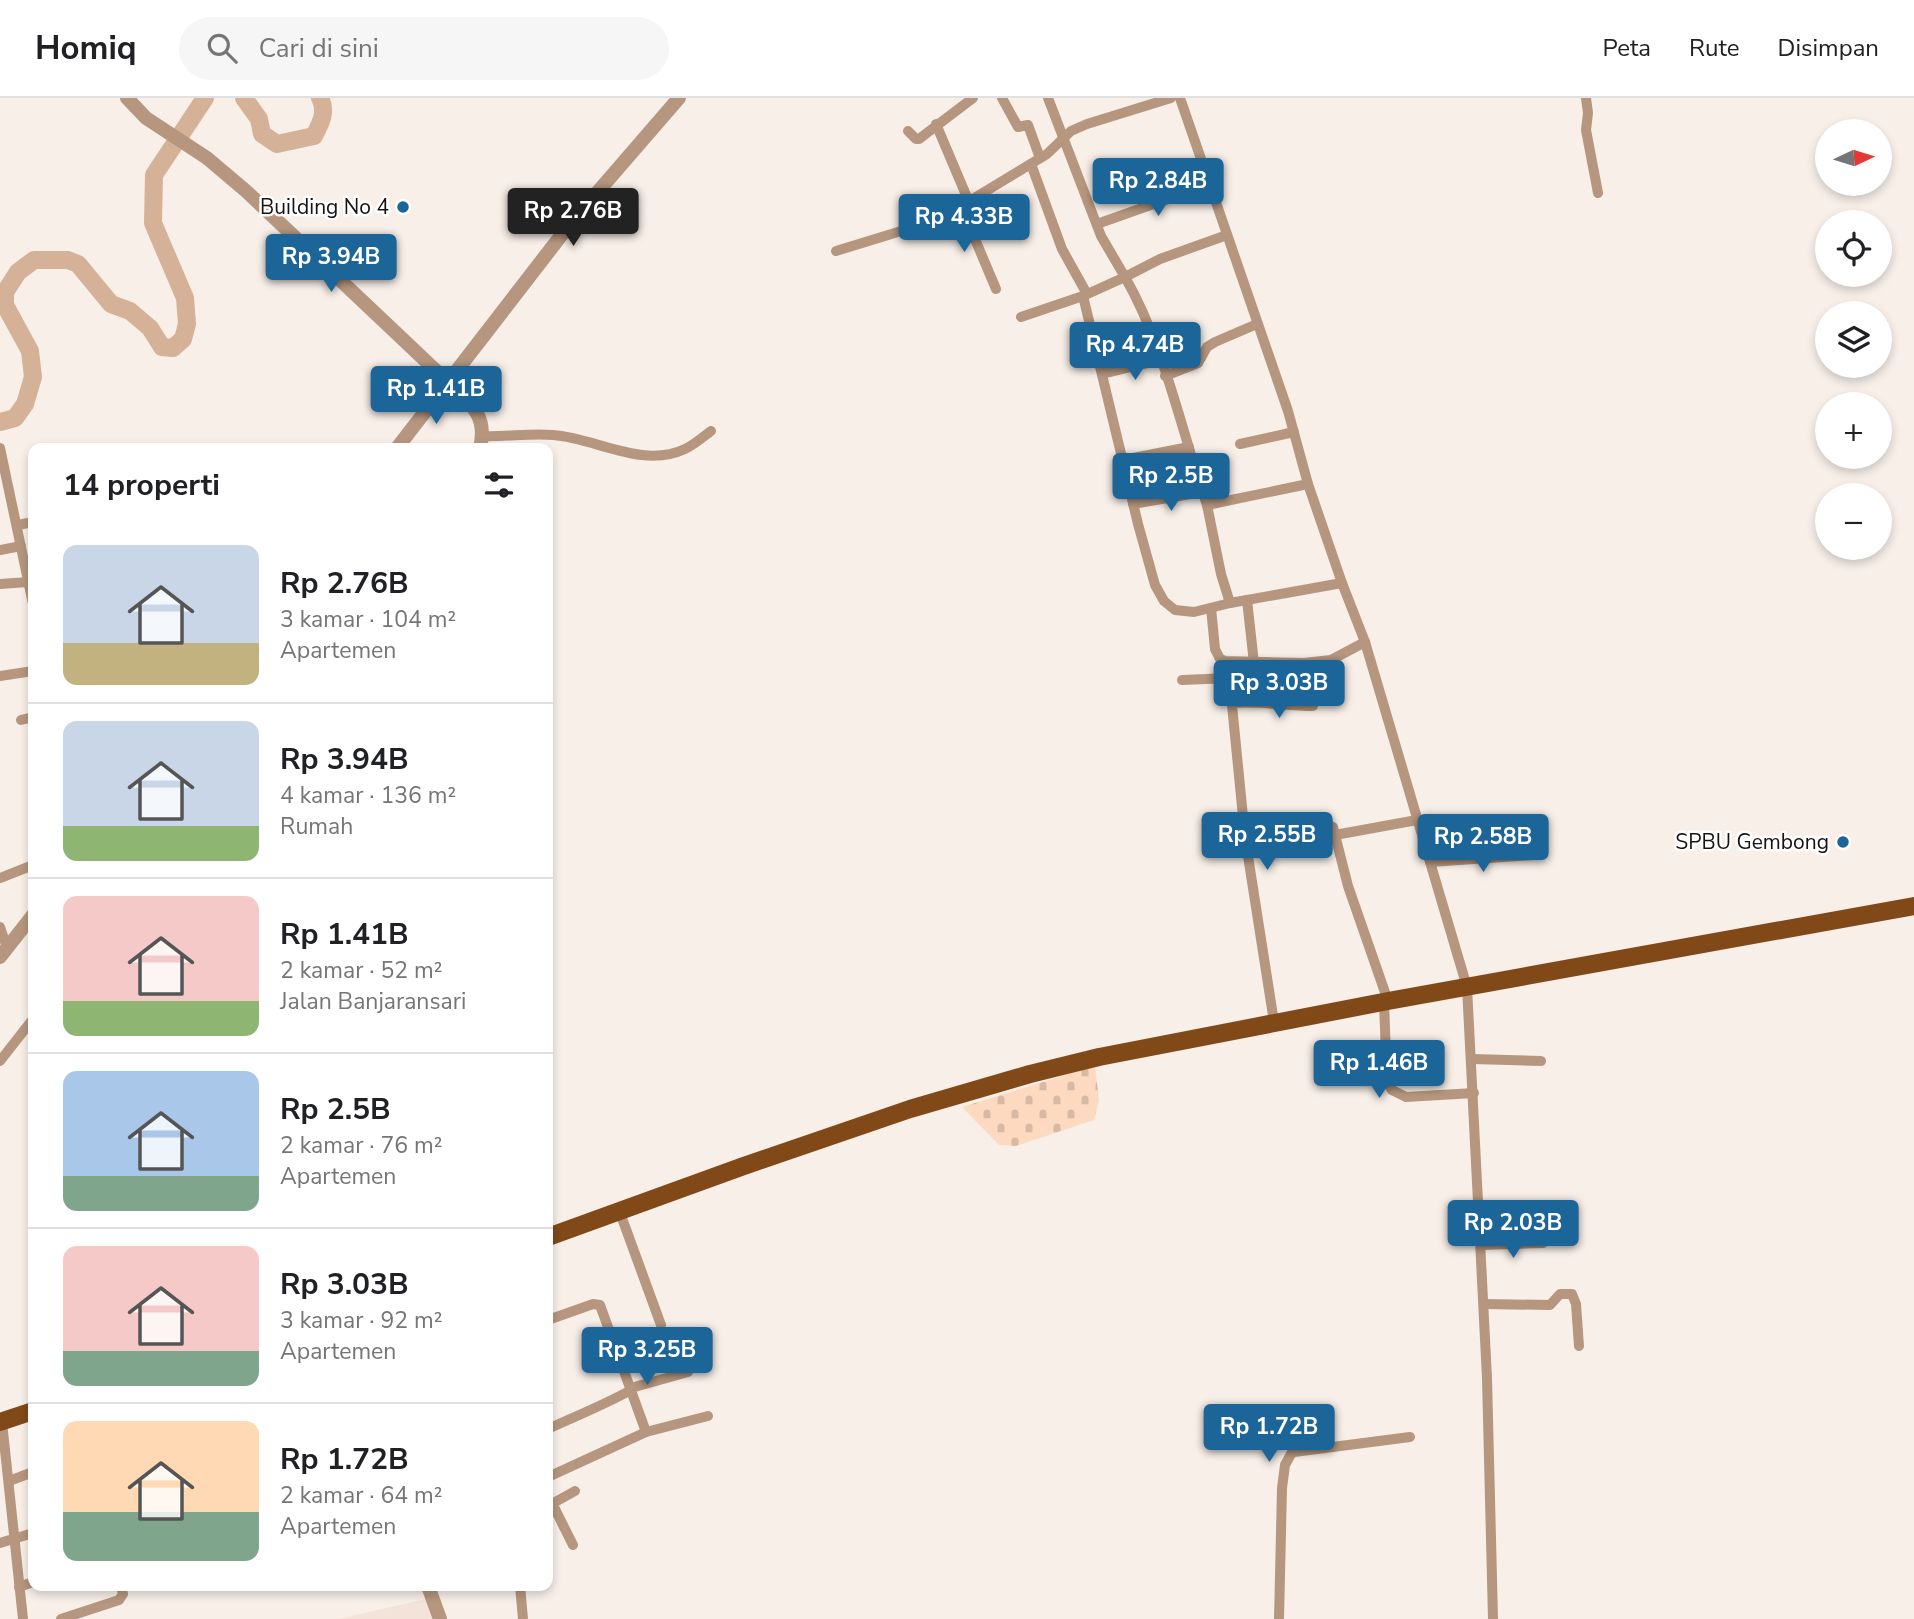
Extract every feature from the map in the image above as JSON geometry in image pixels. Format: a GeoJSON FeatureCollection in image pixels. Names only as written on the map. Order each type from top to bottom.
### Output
{"type":"FeatureCollection","features":[{"type":"Feature","properties":{"kind":"main road"},"geometry":{"type":"LineString","coordinates":[[553,1235],[910,1109],[1016,1078],[1149,1046],[1914,905]]}},
{"type":"Feature","properties":{"kind":"main road"},"geometry":{"type":"LineString","coordinates":[[1,1422],[28,1413]]}},
{"type":"Feature","properties":{"kind":"street"},"geometry":{"type":"LineString","coordinates":[[127,98],[146,118],[207,158],[246,191],[448,382],[478,413],[482,421],[482,442],[552,435],[632,453],[659,455],[687,448],[711,431]]}},
{"type":"Feature","properties":{"kind":"street"},"geometry":{"type":"LineString","coordinates":[[401,443],[570,224],[679,98]]}},
{"type":"Feature","properties":{"kind":"street"},"geometry":{"type":"LineString","coordinates":[[908,131],[918,139],[973,98]]}},
{"type":"Feature","properties":{"kind":"street"},"geometry":{"type":"LineString","coordinates":[[1002,98],[1018,127],[1028,125],[1062,249],[1085,295],[1133,504],[1155,585],[1164,601],[1183,612],[1342,583]]}},
{"type":"Feature","properties":{"kind":"street"},"geometry":{"type":"LineString","coordinates":[[1048,98],[1097,224],[1139,301],[1160,359],[1207,505],[1221,574],[1230,603]]}},
{"type":"Feature","properties":{"kind":"street"},"geometry":{"type":"LineString","coordinates":[[836,251],[911,228],[965,204],[1036,161],[1065,137],[1087,124],[1171,98]]}},
{"type":"Feature","properties":{"kind":"street"},"geometry":{"type":"LineString","coordinates":[[1181,98],[1294,432],[1308,484],[1365,642],[1467,987],[1484,1304],[1493,1619]]}},
{"type":"Feature","properties":{"kind":"street"},"geometry":{"type":"LineString","coordinates":[[1586,98],[1586,130],[1598,192]]}},
{"type":"Feature","properties":{"kind":"street"},"geometry":{"type":"LineString","coordinates":[[936,124],[945,140],[996,289]]}},
{"type":"Feature","properties":{"kind":"street"},"geometry":{"type":"LineString","coordinates":[[1097,224],[1210,184]]}},
{"type":"Feature","properties":{"kind":"street"},"geometry":{"type":"LineString","coordinates":[[1021,317],[1085,295],[1160,259],[1227,235]]}},
{"type":"Feature","properties":{"kind":"street"},"geometry":{"type":"LineString","coordinates":[[1165,376],[1198,363],[1207,347],[1215,342],[1257,324]]}},
{"type":"Feature","properties":{"kind":"street"},"geometry":{"type":"LineString","coordinates":[[1102,374],[1160,359]]}},
{"type":"Feature","properties":{"kind":"street"},"geometry":{"type":"LineString","coordinates":[[1240,444],[1294,432]]}},
{"type":"Feature","properties":{"kind":"street"},"geometry":{"type":"LineString","coordinates":[[1123,460],[1189,447]]}},
{"type":"Feature","properties":{"kind":"street"},"geometry":{"type":"LineString","coordinates":[[0,448],[28,578]]}},
{"type":"Feature","properties":{"kind":"street"},"geometry":{"type":"LineString","coordinates":[[1207,505],[1308,484]]}},
{"type":"Feature","properties":{"kind":"street"},"geometry":{"type":"LineString","coordinates":[[1133,504],[1202,492]]}},
{"type":"Feature","properties":{"kind":"street"},"geometry":{"type":"LineString","coordinates":[[18,525],[28,523]]}},
{"type":"Feature","properties":{"kind":"street"},"geometry":{"type":"LineString","coordinates":[[0,550],[21,546]]}},
{"type":"Feature","properties":{"kind":"street"},"geometry":{"type":"LineString","coordinates":[[0,584],[28,582]]}},
{"type":"Feature","properties":{"kind":"street"},"geometry":{"type":"LineString","coordinates":[[1247,600],[1254,663],[1253,700]]}},
{"type":"Feature","properties":{"kind":"street"},"geometry":{"type":"LineString","coordinates":[[1211,608],[1217,655],[1224,661],[1304,663],[1331,660],[1365,642]]}},
{"type":"Feature","properties":{"kind":"street"},"geometry":{"type":"LineString","coordinates":[[0,676],[28,672]]}},
{"type":"Feature","properties":{"kind":"street"},"geometry":{"type":"LineString","coordinates":[[1182,680],[1254,677]]}},
{"type":"Feature","properties":{"kind":"street"},"geometry":{"type":"LineString","coordinates":[[1274,1022],[1245,837],[1232,705],[1253,700],[1313,706]]}},
{"type":"Feature","properties":{"kind":"street"},"geometry":{"type":"LineString","coordinates":[[21,720],[28,718]]}},
{"type":"Feature","properties":{"kind":"street"},"geometry":{"type":"LineString","coordinates":[[1335,835],[1417,820]]}},
{"type":"Feature","properties":{"kind":"street"},"geometry":{"type":"LineString","coordinates":[[1245,837],[1324,823],[1333,827],[1386,1001],[1387,1082],[1392,1090],[1406,1097],[1474,1093]]}},
{"type":"Feature","properties":{"kind":"street"},"geometry":{"type":"LineString","coordinates":[[1430,862],[1534,855]]}},
{"type":"Feature","properties":{"kind":"street"},"geometry":{"type":"LineString","coordinates":[[0,878],[28,867]]}},
{"type":"Feature","properties":{"kind":"street"},"geometry":{"type":"LineString","coordinates":[[4,953],[28,922]]}},
{"type":"Feature","properties":{"kind":"street"},"geometry":{"type":"LineString","coordinates":[[0,927],[4,953]]}},
{"type":"Feature","properties":{"kind":"street"},"geometry":{"type":"LineString","coordinates":[[0,1061],[28,1025]]}},
{"type":"Feature","properties":{"kind":"street"},"geometry":{"type":"LineString","coordinates":[[1472,1059],[1541,1061]]}},
{"type":"Feature","properties":{"kind":"street"},"geometry":{"type":"LineString","coordinates":[[619,1210],[661,1325]]}},
{"type":"Feature","properties":{"kind":"street"},"geometry":{"type":"LineString","coordinates":[[1481,1245],[1543,1243]]}},
{"type":"Feature","properties":{"kind":"street"},"geometry":{"type":"LineString","coordinates":[[1484,1304],[1549,1305],[1560,1294],[1572,1294],[1576,1304],[1579,1346]]}},
{"type":"Feature","properties":{"kind":"street"},"geometry":{"type":"LineString","coordinates":[[553,1318],[600,1304],[646,1432]]}},
{"type":"Feature","properties":{"kind":"street"},"geometry":{"type":"LineString","coordinates":[[553,1427],[600,1407],[631,1389],[688,1372]]}},
{"type":"Feature","properties":{"kind":"street"},"geometry":{"type":"LineString","coordinates":[[553,1474],[646,1432],[708,1416]]}},
{"type":"Feature","properties":{"kind":"street"},"geometry":{"type":"LineString","coordinates":[[1,1422],[23,1619]]}},
{"type":"Feature","properties":{"kind":"street"},"geometry":{"type":"LineString","coordinates":[[1279,1619],[1282,1488],[1288,1457],[1294,1452],[1410,1437]]}},
{"type":"Feature","properties":{"kind":"street"},"geometry":{"type":"LineString","coordinates":[[9,1480],[28,1474]]}},
{"type":"Feature","properties":{"kind":"street"},"geometry":{"type":"LineString","coordinates":[[553,1503],[575,1491]]}},
{"type":"Feature","properties":{"kind":"street"},"geometry":{"type":"LineString","coordinates":[[553,1510],[573,1545]]}},
{"type":"Feature","properties":{"kind":"street"},"geometry":{"type":"LineString","coordinates":[[0,1543],[28,1535]]}},
{"type":"Feature","properties":{"kind":"street"},"geometry":{"type":"LineString","coordinates":[[19,1587],[28,1584]]}},
{"type":"Feature","properties":{"kind":"street"},"geometry":{"type":"LineString","coordinates":[[61,1619],[119,1600],[122,1591]]}},
{"type":"Feature","properties":{"kind":"street"},"geometry":{"type":"LineString","coordinates":[[430,1591],[440,1619]]}},
{"type":"Feature","properties":{"kind":"street"},"geometry":{"type":"LineString","coordinates":[[520,1591],[523,1619]]}},
{"type":"Feature","properties":{"kind":"shaded area"},"geometry":{"type":"Polygon","coordinates":[[[426,1599],[433,1619],[339,1619],[426,1599]]]}},
{"type":"Feature","properties":{"kind":"green space"},"geometry":{"type":"Polygon","coordinates":[[[1095,1066],[1099,1100],[1094,1120],[1016,1146],[999,1145],[962,1107],[1095,1066]]]}},
{"type":"Feature","properties":{"kind":"waterway"},"geometry":{"type":"LineString","coordinates":[[0,422],[15,418],[25,404],[33,377],[30,351],[5,305],[5,292],[18,272],[34,260],[68,260],[78,264],[111,304],[130,311],[150,328],[162,347],[173,348],[183,339],[187,324],[185,298],[153,223],[154,175],[205,98]]}},
{"type":"Feature","properties":{"kind":"waterway"},"geometry":{"type":"LineString","coordinates":[[244,98],[259,119],[262,134],[277,144],[314,136],[323,112],[320,98]]}},
{"type":"Feature","properties":{"kind":"place","name":"Building No 4"},"geometry":{"type":"Point","coordinates":[403,207]}},
{"type":"Feature","properties":{"kind":"place","name":"SPBU Gembong"},"geometry":{"type":"Point","coordinates":[1843,842]}}]}
